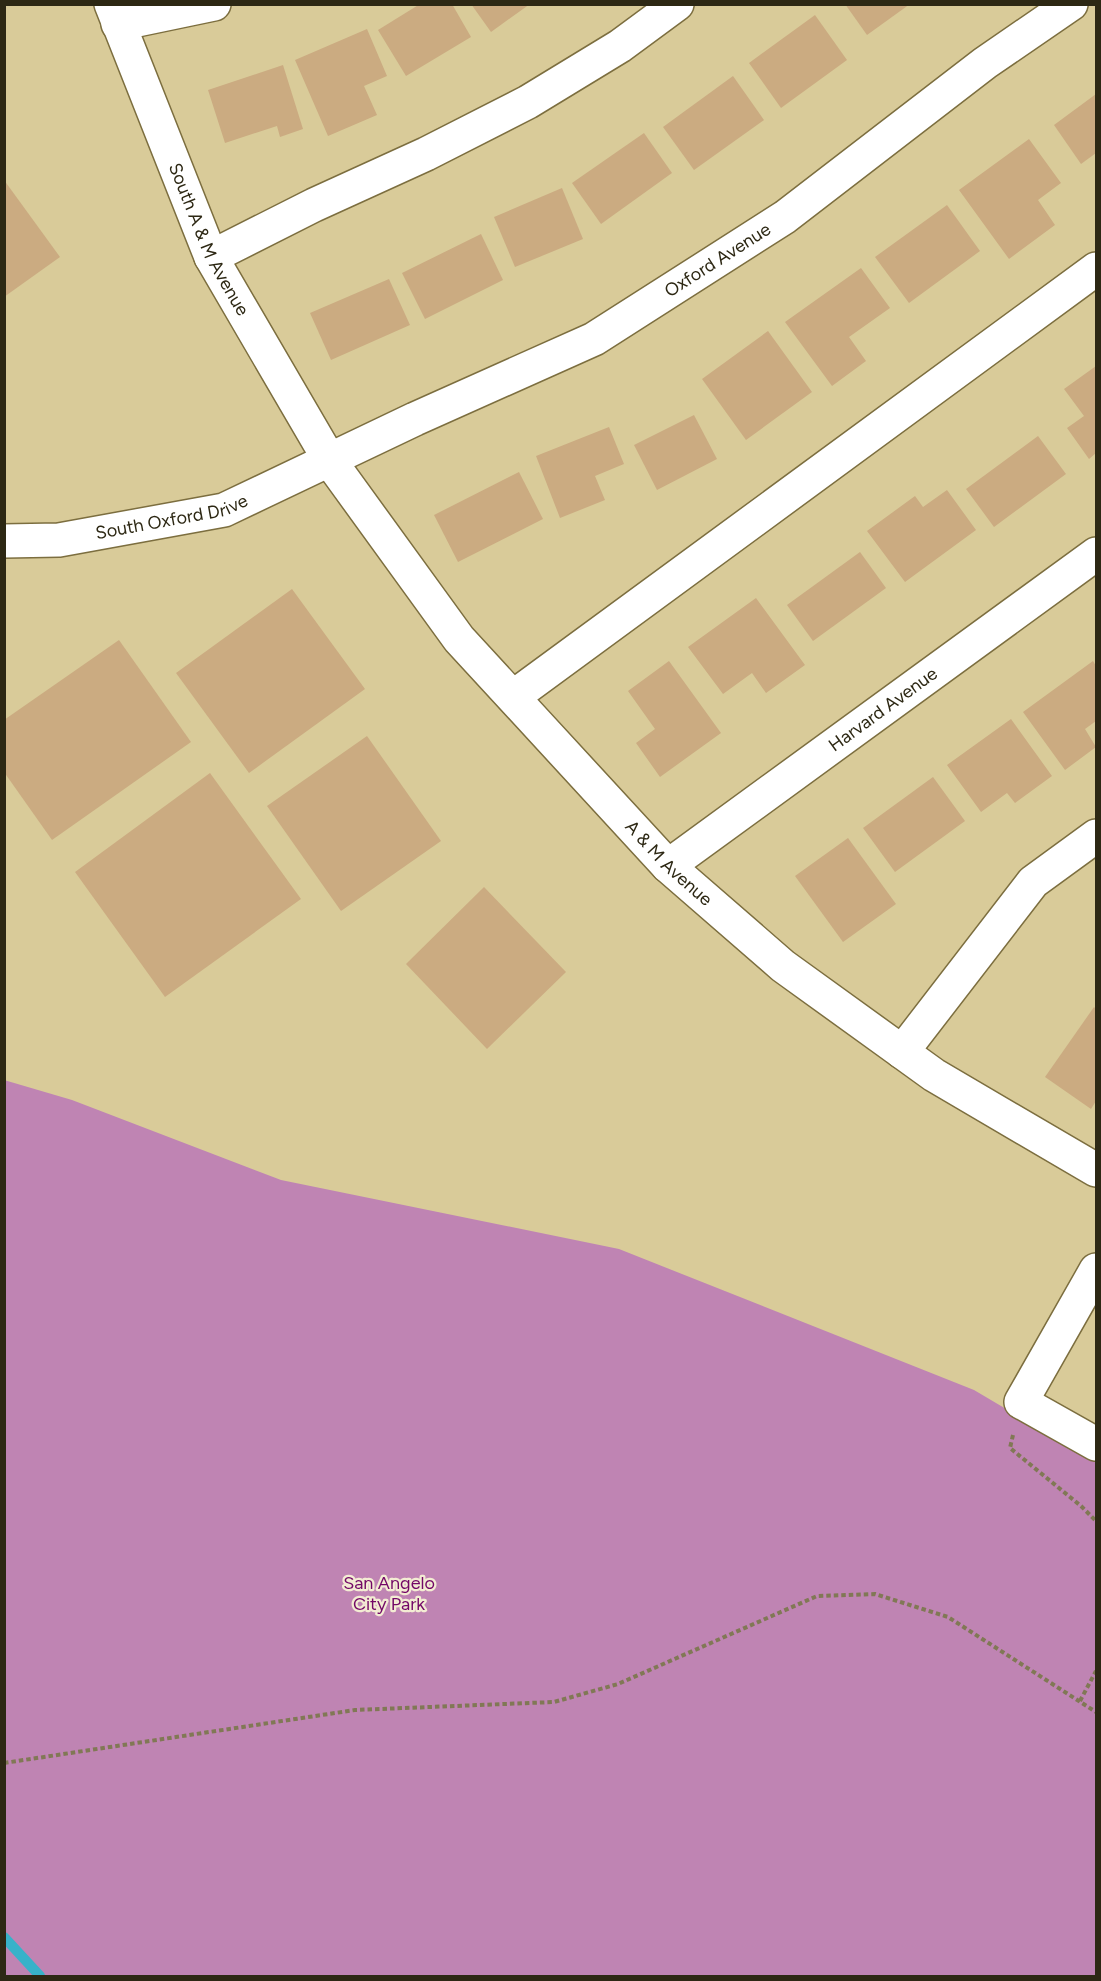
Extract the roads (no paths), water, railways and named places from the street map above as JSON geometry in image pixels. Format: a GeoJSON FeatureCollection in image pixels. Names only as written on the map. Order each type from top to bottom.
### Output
{"type":"FeatureCollection","features":[{"type":"Feature","properties":{"kind":"street"},"geometry":{"type":"LineString","coordinates":[[115,14],[214,4]]}},
{"type":"Feature","properties":{"kind":"street"},"geometry":{"type":"LineString","coordinates":[[211,257],[314,205],[426,154],[528,102],[620,46],[677,4]]}},
{"type":"Feature","properties":{"kind":"street","name":"Oxford Avenue"},"geometry":{"type":"LineString","coordinates":[[330,461],[415,419],[594,339],[785,217],[985,63],[1071,4]]}},
{"type":"Feature","properties":{"kind":"street","name":"South A & M Avenue"},"geometry":{"type":"LineString","coordinates":[[115,14],[211,257],[330,461]]}},
{"type":"Feature","properties":{"kind":"street"},"geometry":{"type":"LineString","coordinates":[[513,697],[1096,269]]}},
{"type":"Feature","properties":{"kind":"street","name":"South Oxford Drive"},"geometry":{"type":"LineString","coordinates":[[4,541],[59,540],[224,510],[330,461]]}},
{"type":"Feature","properties":{"kind":"street","name":"A & M Avenue"},"geometry":{"type":"LineString","coordinates":[[330,461],[459,639],[668,866],[783,966],[934,1075],[1096,1170]]}},
{"type":"Feature","properties":{"kind":"street","name":"Harvard Avenue"},"geometry":{"type":"LineString","coordinates":[[668,866],[1096,555]]}},
{"type":"Feature","properties":{"kind":"street"},"geometry":{"type":"LineString","coordinates":[[902,1052],[1033,882],[1096,836]]}},
{"type":"Feature","properties":{"kind":"street"},"geometry":{"type":"LineString","coordinates":[[1096,1270],[1021,1402],[1096,1444]]}},
{"type":"Feature","properties":{"kind":"waterway"},"geometry":{"type":"LineString","coordinates":[[4,1937],[40,1976]]}},
{"type":"Feature","properties":{"kind":"park label","name":"San Angelo City Park"},"geometry":{"type":"Point","coordinates":[389,1593]}}]}
